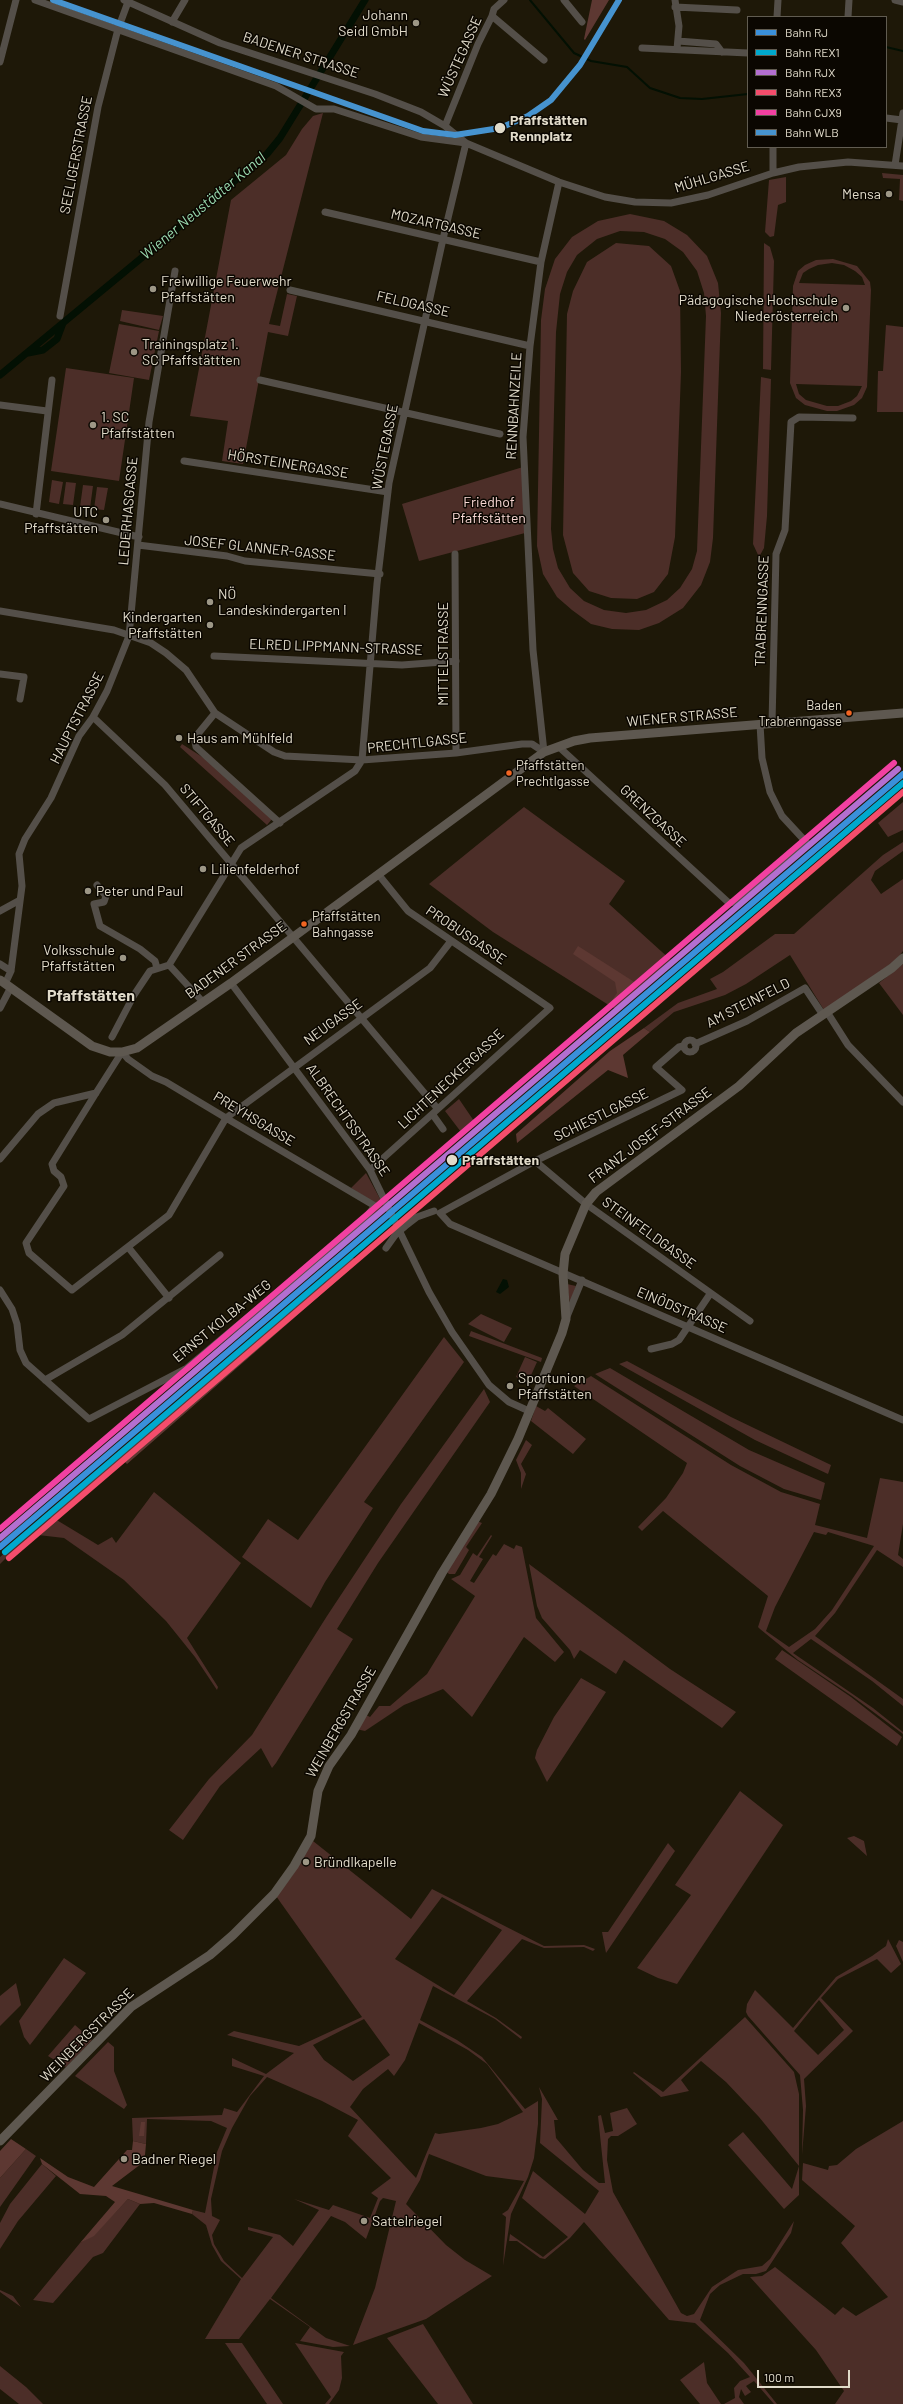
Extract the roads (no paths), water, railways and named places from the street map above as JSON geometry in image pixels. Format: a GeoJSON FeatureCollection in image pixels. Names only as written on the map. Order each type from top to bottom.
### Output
{"type":"FeatureCollection","features":[{"type":"Feature","properties":{"kind":"main road","name":"WIENER STRASSE"},"geometry":{"type":"LineString","coordinates":[[559,747],[590,738],[903,713]]}},
{"type":"Feature","properties":{"kind":"main road","name":"BADENER STRASSE"},"geometry":{"type":"LineString","coordinates":[[5,984],[92,1046],[110,1052],[122,1052],[147,1043],[203,1002],[232,983],[544,752],[559,747]]}},
{"type":"Feature","properties":{"kind":"main road","name":"FRANZ JOSEF-STRASSE"},"geometry":{"type":"LineString","coordinates":[[529,1411],[550,1364],[566,1319],[563,1274],[565,1254],[586,1204],[596,1192],[739,1086],[796,1034],[892,968],[903,958]]}},
{"type":"Feature","properties":{"kind":"main road","name":"WEINBERGSTRASSE"},"geometry":{"type":"LineString","coordinates":[[0,2141],[131,2007],[210,1955],[274,1894],[290,1872],[308,1844],[314,1825],[318,1791],[325,1773],[351,1735],[442,1573],[491,1494],[511,1454],[529,1411]]}},
{"type":"Feature","properties":{"kind":"street"},"geometry":{"type":"LineString","coordinates":[[0,62],[16,0]]}},
{"type":"Feature","properties":{"kind":"street"},"geometry":{"type":"LineString","coordinates":[[35,0],[276,86],[316,109],[334,109],[421,137],[466,143]]}},
{"type":"Feature","properties":{"kind":"street"},"geometry":{"type":"LineString","coordinates":[[172,22],[185,0]]}},
{"type":"Feature","properties":{"kind":"street"},"geometry":{"type":"LineString","coordinates":[[492,16],[494,9],[504,0]]}},
{"type":"Feature","properties":{"kind":"street"},"geometry":{"type":"LineString","coordinates":[[564,0],[582,22]]}},
{"type":"Feature","properties":{"kind":"street"},"geometry":{"type":"LineString","coordinates":[[777,16],[778,0]]}},
{"type":"Feature","properties":{"kind":"street"},"geometry":{"type":"LineString","coordinates":[[848,16],[850,0]]}},
{"type":"Feature","properties":{"kind":"street"},"geometry":{"type":"LineString","coordinates":[[895,0],[903,2]]}},
{"type":"Feature","properties":{"kind":"street","name":"SEELIGERSTRASSE"},"geometry":{"type":"LineString","coordinates":[[60,316],[95,120],[126,1]]}},
{"type":"Feature","properties":{"kind":"street","name":"BADENER STRASSE"},"geometry":{"type":"LineString","coordinates":[[126,1],[220,44],[323,77],[414,109],[445,126],[466,143]]}},
{"type":"Feature","properties":{"kind":"street"},"geometry":{"type":"LineString","coordinates":[[677,45],[679,26],[675,4],[737,10]]}},
{"type":"Feature","properties":{"kind":"street","name":"WÜSTEGASSE"},"geometry":{"type":"LineString","coordinates":[[445,126],[478,44],[492,16],[544,60]]}},
{"type":"Feature","properties":{"kind":"street"},"geometry":{"type":"LineString","coordinates":[[642,48],[677,45],[722,52],[747,53]]}},
{"type":"Feature","properties":{"kind":"street"},"geometry":{"type":"LineString","coordinates":[[887,118],[902,116],[899,165]]}},
{"type":"Feature","properties":{"kind":"street","name":"WÜSTEGASSE"},"geometry":{"type":"LineString","coordinates":[[362,760],[388,492],[404,413],[466,143]]}},
{"type":"Feature","properties":{"kind":"street","name":"MÜHLGASSE"},"geometry":{"type":"LineString","coordinates":[[466,143],[559,182],[605,197],[635,202],[665,203],[708,195],[773,173],[812,165],[848,162],[899,165]]}},
{"type":"Feature","properties":{"kind":"street"},"geometry":{"type":"LineString","coordinates":[[773,148],[773,173]]}},
{"type":"Feature","properties":{"kind":"street","name":"RENNBAHNZEILE"},"geometry":{"type":"LineString","coordinates":[[544,752],[534,650],[523,437],[530,346],[541,262],[559,182]]}},
{"type":"Feature","properties":{"kind":"street","name":"MOZARTGASSE"},"geometry":{"type":"LineString","coordinates":[[325,212],[541,262]]}},
{"type":"Feature","properties":{"kind":"street","name":"LEDERHASGASSE"},"geometry":{"type":"LineString","coordinates":[[129,636],[149,422],[175,271]]}},
{"type":"Feature","properties":{"kind":"street","name":"FELDGASSE"},"geometry":{"type":"LineString","coordinates":[[290,290],[425,320],[530,346]]}},
{"type":"Feature","properties":{"kind":"street"},"geometry":{"type":"LineString","coordinates":[[36,514],[47,411],[52,380]]}},
{"type":"Feature","properties":{"kind":"street"},"geometry":{"type":"LineString","coordinates":[[260,380],[500,434]]}},
{"type":"Feature","properties":{"kind":"street"},"geometry":{"type":"LineString","coordinates":[[0,405],[47,411]]}},
{"type":"Feature","properties":{"kind":"street","name":"TRABRENNGASSE"},"geometry":{"type":"LineString","coordinates":[[772,723],[776,554],[785,530],[791,422],[799,417],[853,418]]}},
{"type":"Feature","properties":{"kind":"street","name":"HÖRSTEINERGASSE"},"geometry":{"type":"LineString","coordinates":[[184,461],[388,492]]}},
{"type":"Feature","properties":{"kind":"street"},"geometry":{"type":"LineString","coordinates":[[0,504],[36,514],[139,537]]}},
{"type":"Feature","properties":{"kind":"street","name":"JOSEF GLANNER-GASSE"},"geometry":{"type":"LineString","coordinates":[[138,545],[196,554],[227,556],[244,561],[380,574]]}},
{"type":"Feature","properties":{"kind":"street","name":"MITTELSTRASSE"},"geometry":{"type":"LineString","coordinates":[[455,554],[456,752]]}},
{"type":"Feature","properties":{"kind":"street"},"geometry":{"type":"LineString","coordinates":[[0,611],[93,626],[151,643],[166,652],[186,670],[215,713],[274,752],[285,756],[362,760]]}},
{"type":"Feature","properties":{"kind":"street","name":"HAUPTSTRASSE"},"geometry":{"type":"LineString","coordinates":[[0,1008],[5,984],[11,971],[20,900],[19,854],[25,839],[52,798],[79,736],[93,717],[107,691],[129,636]]}},
{"type":"Feature","properties":{"kind":"street","name":"ELRED LIPPMANN-STRASSE"},"geometry":{"type":"LineString","coordinates":[[214,656],[402,665],[456,661]]}},
{"type":"Feature","properties":{"kind":"street"},"geometry":{"type":"LineString","coordinates":[[0,674],[24,677],[20,698]]}},
{"type":"Feature","properties":{"kind":"street"},"geometry":{"type":"LineString","coordinates":[[215,713],[197,735],[194,741],[196,748],[280,823]]}},
{"type":"Feature","properties":{"kind":"street","name":"STIFTGASSE"},"geometry":{"type":"LineString","coordinates":[[93,717],[165,785],[437,1108]]}},
{"type":"Feature","properties":{"kind":"street","name":"GRENZGASSE"},"geometry":{"type":"LineString","coordinates":[[559,747],[729,903],[734,902],[807,843],[782,816],[770,792],[762,758],[760,724]]}},
{"type":"Feature","properties":{"kind":"street","name":"PRECHTLGASSE"},"geometry":{"type":"LineString","coordinates":[[170,965],[230,863],[241,848],[280,823],[355,770],[362,760],[456,752],[522,744],[532,744],[544,752]]}},
{"type":"Feature","properties":{"kind":"street","name":"PROBUSGASSE"},"geometry":{"type":"LineString","coordinates":[[378,874],[408,911],[550,1008]]}},
{"type":"Feature","properties":{"kind":"street"},"geometry":{"type":"LineString","coordinates":[[97,885],[106,896],[104,902],[94,904],[100,926],[140,949],[155,961],[157,968]]}},
{"type":"Feature","properties":{"kind":"street"},"geometry":{"type":"LineString","coordinates":[[0,911],[20,900]]}},
{"type":"Feature","properties":{"kind":"street","name":"NEUGASSE"},"geometry":{"type":"LineString","coordinates":[[226,1118],[430,968],[452,941]]}},
{"type":"Feature","properties":{"kind":"street"},"geometry":{"type":"LineString","coordinates":[[0,964],[11,971]]}},
{"type":"Feature","properties":{"kind":"street"},"geometry":{"type":"LineString","coordinates":[[112,1037],[134,995],[150,972],[157,968],[170,965],[203,1002]]}},
{"type":"Feature","properties":{"kind":"street","name":"ALBRECHTSSTRASSE"},"geometry":{"type":"LineString","coordinates":[[232,983],[370,1170],[429,1292],[452,1332],[489,1384],[509,1402],[529,1411]]}},
{"type":"Feature","properties":{"kind":"street","name":"AM STEINFELD"},"geometry":{"type":"LineString","coordinates":[[682,1090],[656,1067],[679,1047],[683,1046],[688,1040],[695,1044],[747,1021],[805,988],[825,1013]]}},
{"type":"Feature","properties":{"kind":"street","name":"LICHTENECKERGASSE"},"geometry":{"type":"LineString","coordinates":[[370,1170],[433,1115],[437,1108],[550,1008]]}},
{"type":"Feature","properties":{"kind":"street"},"geometry":{"type":"LineString","coordinates":[[825,1013],[848,1045],[903,1102]]}},
{"type":"Feature","properties":{"kind":"street"},"geometry":{"type":"LineString","coordinates":[[122,1052],[52,1164],[54,1171],[61,1177],[64,1186],[26,1243],[29,1252],[72,1290],[168,1215],[226,1118]]}},
{"type":"Feature","properties":{"kind":"street","name":"PREYHSGASSE"},"geometry":{"type":"LineString","coordinates":[[122,1052],[152,1076],[376,1206]]}},
{"type":"Feature","properties":{"kind":"street","name":"SCHIESTLGASSE"},"geometry":{"type":"LineString","coordinates":[[450,1224],[440,1213],[535,1161],[682,1090]]}},
{"type":"Feature","properties":{"kind":"street"},"geometry":{"type":"LineString","coordinates":[[0,1159],[38,1114],[54,1103],[96,1093]]}},
{"type":"Feature","properties":{"kind":"street"},"geometry":{"type":"LineString","coordinates":[[78,1098],[88,1105]]}},
{"type":"Feature","properties":{"kind":"street"},"geometry":{"type":"LineString","coordinates":[[433,1115],[443,1129]]}},
{"type":"Feature","properties":{"kind":"street","name":"STEINFELDGASSE"},"geometry":{"type":"LineString","coordinates":[[535,1161],[586,1204],[710,1294],[750,1321]]}},
{"type":"Feature","properties":{"kind":"street","name":"ERNST KOLBA-WEG"},"geometry":{"type":"LineString","coordinates":[[45,1380],[89,1419],[187,1368],[363,1221],[376,1206]]}},
{"type":"Feature","properties":{"kind":"street"},"geometry":{"type":"LineString","coordinates":[[386,1248],[396,1234],[417,1216],[434,1212]]}},
{"type":"Feature","properties":{"kind":"street","name":"EINÖDSTRASSE"},"geometry":{"type":"LineString","coordinates":[[450,1224],[903,1420]]}},
{"type":"Feature","properties":{"kind":"street"},"geometry":{"type":"LineString","coordinates":[[128,1247],[169,1298]]}},
{"type":"Feature","properties":{"kind":"street"},"geometry":{"type":"LineString","coordinates":[[0,1290],[15,1316],[20,1350],[26,1363],[45,1380],[122,1336],[220,1255]]}},
{"type":"Feature","properties":{"kind":"street"},"geometry":{"type":"LineString","coordinates":[[566,1319],[582,1280]]}},
{"type":"Feature","properties":{"kind":"street"},"geometry":{"type":"LineString","coordinates":[[651,1349],[672,1344],[679,1340],[686,1326],[710,1294]]}},
{"type":"Feature","properties":{"kind":"waterway","name":"Wiener Neustädter Kanal"},"geometry":{"type":"LineString","coordinates":[[0,375],[267,154],[280,138],[365,0]]}},
{"type":"Feature","properties":{"kind":"waterway"},"geometry":{"type":"LineString","coordinates":[[530,0],[574,53],[591,61],[627,67],[650,88],[680,98],[702,99],[747,94]]}},
{"type":"Feature","properties":{"kind":"waterway"},"geometry":{"type":"LineString","coordinates":[[887,47],[903,51]]}},
{"type":"Feature","properties":{"kind":"waterway"},"geometry":{"type":"LineString","coordinates":[[28,353],[43,350],[57,339],[63,323]]}},
{"type":"Feature","properties":{"kind":"rail line","name":"WLB"},"geometry":{"type":"LineString","coordinates":[[53,0],[423,131],[455,135],[500,128],[528,116],[551,100],[580,65],[619,0]]}},
{"type":"Feature","properties":{"kind":"rail line","name":"CJX9"},"geometry":{"type":"LineString","coordinates":[[0,1529],[894,763]]}},
{"type":"Feature","properties":{"kind":"rail line","name":"RJX"},"geometry":{"type":"LineString","coordinates":[[0,1538],[898,769]]}},
{"type":"Feature","properties":{"kind":"rail line","name":"RJ"},"geometry":{"type":"LineString","coordinates":[[0,1547],[903,774]]}},
{"type":"Feature","properties":{"kind":"rail line","name":"REX1"},"geometry":{"type":"LineString","coordinates":[[5,1552],[903,783]]}},
{"type":"Feature","properties":{"kind":"rail line","name":"REX3"},"geometry":{"type":"LineString","coordinates":[[9,1558],[903,792]]}},
{"type":"Feature","properties":{"kind":"place","name":"Johann Seidl GmbH"},"geometry":{"type":"Point","coordinates":[416,23]}},
{"type":"Feature","properties":{"kind":"place","name":"Pfaffstätten Rennplatz"},"geometry":{"type":"Point","coordinates":[500,128]}},
{"type":"Feature","properties":{"kind":"place","name":"Mensa"},"geometry":{"type":"Point","coordinates":[889,194]}},
{"type":"Feature","properties":{"kind":"place","name":"Freiwillige Feuerwehr Pfaffstätten"},"geometry":{"type":"Point","coordinates":[153,289]}},
{"type":"Feature","properties":{"kind":"place","name":"Pädagogische Hochschule Niederösterreich"},"geometry":{"type":"Point","coordinates":[846,308]}},
{"type":"Feature","properties":{"kind":"place","name":"Trainingsplatz 1. SC Pfaffstättten"},"geometry":{"type":"Point","coordinates":[134,352]}},
{"type":"Feature","properties":{"kind":"place","name":"1. SC Pfaffstätten"},"geometry":{"type":"Point","coordinates":[93,425]}},
{"type":"Feature","properties":{"kind":"place","name":"UTC Pfaffstätten"},"geometry":{"type":"Point","coordinates":[106,520]}},
{"type":"Feature","properties":{"kind":"place","name":"NÖ Landeskindergarten I"},"geometry":{"type":"Point","coordinates":[210,602]}},
{"type":"Feature","properties":{"kind":"place","name":"Kindergarten Pfaffstätten"},"geometry":{"type":"Point","coordinates":[210,625]}},
{"type":"Feature","properties":{"kind":"place","name":"Baden Trabrenngasse"},"geometry":{"type":"Point","coordinates":[849,713]}},
{"type":"Feature","properties":{"kind":"place","name":"Haus am Mühlfeld"},"geometry":{"type":"Point","coordinates":[179,738]}},
{"type":"Feature","properties":{"kind":"place","name":"Pfaffstätten Prechtlgasse"},"geometry":{"type":"Point","coordinates":[509,773]}},
{"type":"Feature","properties":{"kind":"place","name":"Lilienfelderhof"},"geometry":{"type":"Point","coordinates":[203,869]}},
{"type":"Feature","properties":{"kind":"place","name":"Peter und Paul"},"geometry":{"type":"Point","coordinates":[88,891]}},
{"type":"Feature","properties":{"kind":"place","name":"Pfaffstätten Bahngasse"},"geometry":{"type":"Point","coordinates":[304,924]}},
{"type":"Feature","properties":{"kind":"place","name":"Volksschule Pfaffstätten"},"geometry":{"type":"Point","coordinates":[123,958]}},
{"type":"Feature","properties":{"kind":"place","name":"Pfaffstätten"},"geometry":{"type":"Point","coordinates":[452,1160]}},
{"type":"Feature","properties":{"kind":"place","name":"Sportunion Pfaffstätten"},"geometry":{"type":"Point","coordinates":[510,1386]}},
{"type":"Feature","properties":{"kind":"place","name":"Bründlkapelle"},"geometry":{"type":"Point","coordinates":[306,1862]}},
{"type":"Feature","properties":{"kind":"place","name":"Badner Riegel"},"geometry":{"type":"Point","coordinates":[124,2159]}},
{"type":"Feature","properties":{"kind":"place","name":"Sattelriegel"},"geometry":{"type":"Point","coordinates":[364,2221]}},
{"type":"Feature","properties":{"kind":"district","name":"Pfaffstätten"},"geometry":{"type":"Point","coordinates":[91,996]}},
{"type":"Feature","properties":{"kind":"park label","name":"Friedhof Pfaffstätten"},"geometry":{"type":"Point","coordinates":[489,510]}}]}
